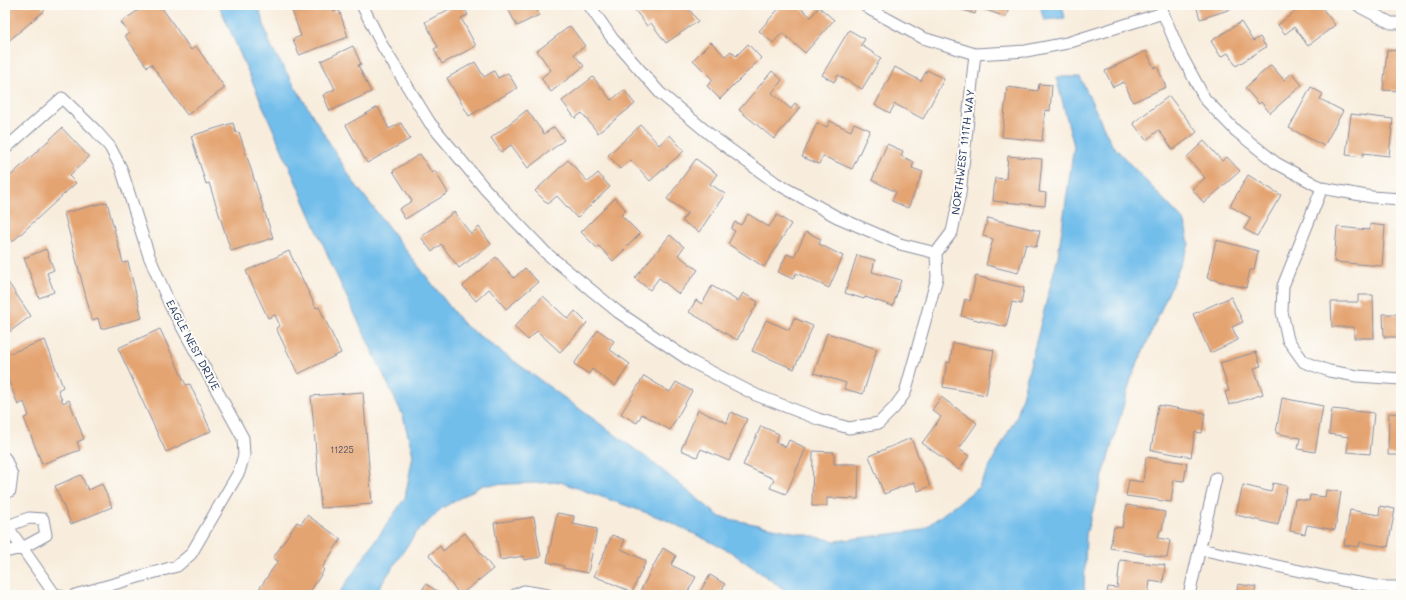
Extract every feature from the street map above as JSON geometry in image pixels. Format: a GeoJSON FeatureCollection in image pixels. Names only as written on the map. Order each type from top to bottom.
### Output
{"type":"FeatureCollection","features":[{"type":"Feature","properties":{"kind":"street"},"geometry":{"type":"LineString","coordinates":[[362,5],[383,47],[430,123],[486,190],[546,253],[618,312],[692,362],[756,395],[818,419],[849,428],[879,423],[894,408],[905,393],[937,278],[936,253],[900,244],[837,217],[776,183],[713,137],[660,93],[612,38],[589,5]]}},
{"type":"Feature","properties":{"kind":"street"},"geometry":{"type":"LineString","coordinates":[[864,5],[922,38],[975,54],[1026,51],[1067,43],[1162,9],[1179,51],[1205,98],[1236,131],[1276,163],[1322,188],[1372,197],[1401,199]]}},
{"type":"Feature","properties":{"kind":"street"},"geometry":{"type":"LineString","coordinates":[[1358,5],[1391,23],[1401,23]]}},
{"type":"Feature","properties":{"kind":"street","name":"NORTHWEST 111TH WAY"},"geometry":{"type":"LineString","coordinates":[[936,253],[952,232],[960,194],[975,54]]}},
{"type":"Feature","properties":{"kind":"street","name":"EAGLE NEST DRIVE"},"geometry":{"type":"LineString","coordinates":[[5,149],[62,98],[110,147],[120,168],[149,256],[170,305],[243,438],[244,455],[240,472],[191,554],[177,566],[75,595]]}},
{"type":"Feature","properties":{"kind":"street"},"geometry":{"type":"LineString","coordinates":[[1322,188],[1282,286],[1282,312],[1288,340],[1304,362],[1329,371],[1357,376],[1401,379]]}},
{"type":"Feature","properties":{"kind":"street"},"geometry":{"type":"LineString","coordinates":[[5,458],[12,476],[10,491],[5,493]]}},
{"type":"Feature","properties":{"kind":"street"},"geometry":{"type":"LineString","coordinates":[[1189,595],[1216,478]]}},
{"type":"Feature","properties":{"kind":"street"},"geometry":{"type":"LineString","coordinates":[[5,552],[22,548],[46,535],[43,519],[29,518],[6,526],[22,548],[54,595],[59,595]]}},
{"type":"Feature","properties":{"kind":"street"},"geometry":{"type":"LineString","coordinates":[[1200,549],[1341,580],[1381,587],[1401,587]]}},
{"type":"Feature","properties":{"kind":"street"},"geometry":{"type":"LineString","coordinates":[[515,595],[524,591],[548,595]]}},
{"type":"Feature","properties":{"kind":"water"},"geometry":{"type":"Polygon","coordinates":[[[219,5],[258,5],[271,47],[352,180],[463,324],[647,458],[720,517],[836,541],[922,530],[978,488],[1017,416],[1058,256],[1074,146],[1056,77],[1080,77],[1112,145],[1185,222],[1189,245],[1131,379],[1086,534],[1084,595],[792,595],[731,552],[664,519],[560,482],[483,485],[442,508],[415,534],[374,595],[339,595],[405,498],[413,455],[403,416],[336,274],[219,5]]]}},
{"type":"Feature","properties":{"kind":"water"},"geometry":{"type":"Polygon","coordinates":[[[1040,5],[1062,5],[1065,18],[1044,20],[1040,5]]]}},
{"type":"Feature","properties":{"kind":"building"},"geometry":{"type":"Polygon","coordinates":[[[5,5],[41,5],[45,10],[5,44],[5,5]]]}},
{"type":"Feature","properties":{"kind":"building"},"geometry":{"type":"Polygon","coordinates":[[[146,5],[160,5],[191,50],[196,46],[225,88],[187,115],[151,64],[147,67],[125,36],[129,33],[121,22],[146,5]]]}},
{"type":"Feature","properties":{"kind":"building"},"geometry":{"type":"Polygon","coordinates":[[[299,5],[331,5],[334,12],[339,10],[348,37],[299,55],[293,39],[301,36],[291,8],[299,5]]]}},
{"type":"Feature","properties":{"kind":"building"},"geometry":{"type":"Polygon","coordinates":[[[457,5],[463,5],[468,15],[461,18],[476,46],[442,64],[434,49],[438,47],[425,22],[457,5]]]}},
{"type":"Feature","properties":{"kind":"building"},"geometry":{"type":"Polygon","coordinates":[[[506,5],[546,5],[537,10],[539,15],[517,26],[506,5]]]}},
{"type":"Feature","properties":{"kind":"building"},"geometry":{"type":"Polygon","coordinates":[[[642,5],[686,5],[698,21],[666,43],[651,23],[647,26],[635,10],[642,5]]]}},
{"type":"Feature","properties":{"kind":"building"},"geometry":{"type":"Polygon","coordinates":[[[782,5],[797,5],[811,17],[819,7],[834,20],[805,53],[782,33],[773,43],[759,31],[782,5]]]}},
{"type":"Feature","properties":{"kind":"building"},"geometry":{"type":"Polygon","coordinates":[[[954,5],[1010,5],[1006,17],[977,7],[975,14],[953,7],[954,5]]]}},
{"type":"Feature","properties":{"kind":"building"},"geometry":{"type":"Polygon","coordinates":[[[1196,5],[1244,5],[1200,19],[1196,5]]]}},
{"type":"Feature","properties":{"kind":"building"},"geometry":{"type":"Polygon","coordinates":[[[1303,5],[1320,5],[1335,25],[1308,46],[1294,27],[1285,34],[1278,25],[1303,5]]]}},
{"type":"Feature","properties":{"kind":"building"},"geometry":{"type":"Polygon","coordinates":[[[1241,22],[1253,41],[1260,37],[1266,47],[1236,66],[1228,53],[1221,57],[1211,41],[1241,22]]]}},
{"type":"Feature","properties":{"kind":"building"},"geometry":{"type":"Polygon","coordinates":[[[570,26],[585,46],[574,54],[584,66],[551,92],[541,78],[551,70],[537,51],[570,26]]]}},
{"type":"Feature","properties":{"kind":"building"},"geometry":{"type":"Polygon","coordinates":[[[849,30],[865,39],[861,45],[881,58],[862,89],[838,75],[834,82],[822,75],[849,30]]]}},
{"type":"Feature","properties":{"kind":"building"},"geometry":{"type":"Polygon","coordinates":[[[711,42],[725,56],[731,51],[736,56],[748,44],[761,58],[720,99],[707,86],[713,80],[693,60],[711,42]]]}},
{"type":"Feature","properties":{"kind":"building"},"geometry":{"type":"Polygon","coordinates":[[[353,46],[361,64],[358,65],[371,92],[330,111],[323,95],[335,89],[321,61],[353,46]]]}},
{"type":"Feature","properties":{"kind":"building"},"geometry":{"type":"Polygon","coordinates":[[[1387,50],[1401,51],[1401,91],[1383,90],[1387,50]]]}},
{"type":"Feature","properties":{"kind":"building"},"geometry":{"type":"Polygon","coordinates":[[[1146,51],[1154,68],[1157,66],[1166,87],[1133,102],[1124,82],[1113,87],[1105,71],[1146,51]]]}},
{"type":"Feature","properties":{"kind":"building"},"geometry":{"type":"Polygon","coordinates":[[[475,62],[484,77],[494,71],[498,78],[508,73],[517,88],[469,116],[447,78],[475,62]]]}},
{"type":"Feature","properties":{"kind":"building"},"geometry":{"type":"Polygon","coordinates":[[[1271,65],[1284,80],[1292,73],[1302,85],[1270,113],[1261,102],[1259,104],[1245,88],[1271,65]]]}},
{"type":"Feature","properties":{"kind":"building"},"geometry":{"type":"Polygon","coordinates":[[[895,67],[921,81],[927,70],[944,79],[923,119],[895,104],[890,113],[875,105],[895,67]]]}},
{"type":"Feature","properties":{"kind":"building"},"geometry":{"type":"Polygon","coordinates":[[[772,71],[782,80],[772,93],[791,109],[795,103],[800,108],[774,139],[739,110],[772,71]]]}},
{"type":"Feature","properties":{"kind":"building"},"geometry":{"type":"Polygon","coordinates":[[[593,77],[611,100],[624,90],[635,104],[598,133],[582,113],[575,118],[562,101],[593,77]]]}},
{"type":"Feature","properties":{"kind":"building"},"geometry":{"type":"Polygon","coordinates":[[[1039,84],[1052,85],[1050,111],[1045,110],[1042,141],[1002,137],[1007,87],[1038,91],[1039,84]]]}},
{"type":"Feature","properties":{"kind":"building"},"geometry":{"type":"Polygon","coordinates":[[[1311,87],[1323,94],[1320,99],[1343,111],[1324,146],[1289,128],[1311,87]]]}},
{"type":"Feature","properties":{"kind":"building"},"geometry":{"type":"Polygon","coordinates":[[[1169,96],[1197,132],[1173,150],[1159,130],[1146,140],[1133,123],[1169,96]]]}},
{"type":"Feature","properties":{"kind":"building"},"geometry":{"type":"Polygon","coordinates":[[[378,107],[389,129],[401,123],[410,139],[367,163],[346,125],[378,107]]]}},
{"type":"Feature","properties":{"kind":"building"},"geometry":{"type":"Polygon","coordinates":[[[527,110],[544,134],[554,127],[564,140],[528,168],[511,145],[501,152],[491,138],[527,110]]]}},
{"type":"Feature","properties":{"kind":"building"},"geometry":{"type":"Polygon","coordinates":[[[1351,114],[1393,119],[1389,156],[1363,153],[1363,157],[1346,155],[1351,114]]]}},
{"type":"Feature","properties":{"kind":"building"},"geometry":{"type":"Polygon","coordinates":[[[830,121],[851,131],[854,123],[870,130],[852,169],[823,156],[819,164],[802,157],[817,123],[827,127],[830,121]]]}},
{"type":"Feature","properties":{"kind":"building"},"geometry":{"type":"Polygon","coordinates":[[[233,123],[236,133],[239,132],[273,238],[231,251],[209,183],[206,184],[191,136],[233,123]]]}},
{"type":"Feature","properties":{"kind":"building"},"geometry":{"type":"Polygon","coordinates":[[[641,125],[659,145],[670,135],[684,151],[650,181],[631,160],[620,169],[608,155],[641,125]]]}},
{"type":"Feature","properties":{"kind":"building"},"geometry":{"type":"Polygon","coordinates":[[[62,128],[89,157],[69,176],[76,183],[12,242],[5,235],[5,181],[62,128]]]}},
{"type":"Feature","properties":{"kind":"building"},"geometry":{"type":"Polygon","coordinates":[[[1204,141],[1222,161],[1227,157],[1240,171],[1204,203],[1192,189],[1205,178],[1187,157],[1204,141]]]}},
{"type":"Feature","properties":{"kind":"building"},"geometry":{"type":"Polygon","coordinates":[[[887,144],[903,151],[901,156],[914,162],[912,168],[923,172],[908,208],[892,201],[896,192],[872,180],[887,144]]]}},
{"type":"Feature","properties":{"kind":"building"},"geometry":{"type":"Polygon","coordinates":[[[420,154],[432,173],[435,171],[448,193],[405,219],[399,209],[412,201],[393,171],[420,154]]]}},
{"type":"Feature","properties":{"kind":"building"},"geometry":{"type":"Polygon","coordinates":[[[1008,156],[1042,159],[1039,192],[1046,193],[1045,206],[993,201],[995,178],[1006,179],[1008,156]]]}},
{"type":"Feature","properties":{"kind":"building"},"geometry":{"type":"Polygon","coordinates":[[[696,159],[717,174],[710,184],[725,194],[699,232],[682,221],[687,213],[667,199],[696,159]]]}},
{"type":"Feature","properties":{"kind":"building"},"geometry":{"type":"Polygon","coordinates":[[[568,160],[588,182],[598,173],[610,187],[577,218],[557,196],[548,204],[535,191],[568,160]]]}},
{"type":"Feature","properties":{"kind":"building"},"geometry":{"type":"Polygon","coordinates":[[[1248,175],[1281,195],[1257,236],[1244,229],[1251,218],[1230,206],[1248,175]]]}},
{"type":"Feature","properties":{"kind":"building"},"geometry":{"type":"Polygon","coordinates":[[[615,198],[626,210],[621,215],[640,234],[613,261],[599,246],[597,248],[581,232],[615,198]]]}},
{"type":"Feature","properties":{"kind":"building"},"geometry":{"type":"Polygon","coordinates":[[[107,202],[123,263],[128,262],[142,318],[101,329],[98,318],[92,320],[64,213],[107,202]]]}},
{"type":"Feature","properties":{"kind":"building"},"geometry":{"type":"Polygon","coordinates":[[[454,212],[471,234],[479,227],[491,244],[459,268],[441,244],[432,252],[421,237],[454,212]]]}},
{"type":"Feature","properties":{"kind":"building"},"geometry":{"type":"Polygon","coordinates":[[[748,214],[769,227],[777,215],[791,224],[764,267],[728,244],[735,231],[731,229],[735,222],[741,225],[748,214]]]}},
{"type":"Feature","properties":{"kind":"building"},"geometry":{"type":"Polygon","coordinates":[[[988,218],[1040,231],[1036,247],[1026,244],[1018,273],[986,265],[993,239],[983,236],[988,218]]]}},
{"type":"Feature","properties":{"kind":"building"},"geometry":{"type":"Polygon","coordinates":[[[1370,224],[1385,226],[1382,266],[1334,262],[1337,227],[1370,230],[1370,224]]]}},
{"type":"Feature","properties":{"kind":"building"},"geometry":{"type":"Polygon","coordinates":[[[806,232],[821,239],[819,244],[843,256],[829,288],[796,273],[793,279],[778,272],[787,254],[794,257],[806,232]]]}},
{"type":"Feature","properties":{"kind":"building"},"geometry":{"type":"Polygon","coordinates":[[[670,235],[684,247],[678,255],[698,270],[679,294],[659,278],[650,290],[635,278],[670,235]]]}},
{"type":"Feature","properties":{"kind":"building"},"geometry":{"type":"Polygon","coordinates":[[[1216,240],[1258,251],[1254,270],[1250,270],[1246,288],[1207,278],[1216,240]]]}},
{"type":"Feature","properties":{"kind":"building"},"geometry":{"type":"Polygon","coordinates":[[[46,249],[54,270],[47,273],[54,292],[39,298],[24,258],[46,249]]]}},
{"type":"Feature","properties":{"kind":"building"},"geometry":{"type":"Polygon","coordinates":[[[289,251],[316,308],[319,307],[341,353],[298,374],[276,328],[280,326],[275,315],[268,318],[246,271],[289,251]]]}},
{"type":"Feature","properties":{"kind":"building"},"geometry":{"type":"Polygon","coordinates":[[[857,255],[875,260],[872,272],[901,280],[893,306],[865,297],[864,299],[845,293],[857,255]]]}},
{"type":"Feature","properties":{"kind":"building"},"geometry":{"type":"Polygon","coordinates":[[[496,257],[514,278],[525,268],[538,282],[506,309],[489,289],[476,301],[463,286],[496,257]]]}},
{"type":"Feature","properties":{"kind":"building"},"geometry":{"type":"Polygon","coordinates":[[[976,276],[1024,288],[1021,304],[1012,302],[1006,327],[961,316],[965,299],[970,301],[976,276]]]}},
{"type":"Feature","properties":{"kind":"building"},"geometry":{"type":"Polygon","coordinates":[[[5,278],[31,316],[5,335],[5,278]]]}},
{"type":"Feature","properties":{"kind":"building"},"geometry":{"type":"Polygon","coordinates":[[[712,286],[738,301],[743,293],[758,302],[737,340],[689,312],[696,300],[702,304],[712,286]]]}},
{"type":"Feature","properties":{"kind":"building"},"geometry":{"type":"Polygon","coordinates":[[[1358,295],[1373,295],[1374,338],[1354,338],[1354,327],[1332,327],[1331,302],[1358,302],[1358,295]]]}},
{"type":"Feature","properties":{"kind":"building"},"geometry":{"type":"Polygon","coordinates":[[[543,296],[568,319],[575,311],[587,323],[560,352],[537,331],[528,340],[514,327],[543,296]]]}},
{"type":"Feature","properties":{"kind":"building"},"geometry":{"type":"Polygon","coordinates":[[[1231,297],[1243,322],[1232,327],[1238,340],[1210,353],[1193,314],[1231,297]]]}},
{"type":"Feature","properties":{"kind":"building"},"geometry":{"type":"Polygon","coordinates":[[[1383,314],[1401,314],[1401,337],[1384,337],[1383,314]]]}},
{"type":"Feature","properties":{"kind":"building"},"geometry":{"type":"Polygon","coordinates":[[[794,318],[813,326],[794,369],[752,351],[766,320],[789,330],[794,318]]]}},
{"type":"Feature","properties":{"kind":"building"},"geometry":{"type":"Polygon","coordinates":[[[160,329],[186,385],[190,384],[211,431],[166,452],[118,348],[160,329]]]}},
{"type":"Feature","properties":{"kind":"building"},"geometry":{"type":"Polygon","coordinates":[[[598,330],[614,341],[609,349],[630,364],[615,386],[592,369],[589,374],[574,364],[598,330]]]}},
{"type":"Feature","properties":{"kind":"building"},"geometry":{"type":"Polygon","coordinates":[[[827,333],[877,349],[863,394],[844,389],[846,383],[814,373],[827,333]]]}},
{"type":"Feature","properties":{"kind":"building"},"geometry":{"type":"Polygon","coordinates":[[[45,340],[63,387],[58,390],[63,403],[69,400],[84,439],[77,442],[80,450],[42,464],[24,418],[29,416],[24,402],[18,405],[5,371],[5,355],[45,340]]]}},
{"type":"Feature","properties":{"kind":"building"},"geometry":{"type":"Polygon","coordinates":[[[953,343],[994,350],[986,395],[943,387],[947,362],[950,363],[953,343]]]}},
{"type":"Feature","properties":{"kind":"building"},"geometry":{"type":"Polygon","coordinates":[[[1256,352],[1261,366],[1254,368],[1263,394],[1229,405],[1225,392],[1229,391],[1220,363],[1256,352]]]}},
{"type":"Feature","properties":{"kind":"building"},"geometry":{"type":"Polygon","coordinates":[[[644,376],[670,392],[676,382],[692,391],[670,430],[642,414],[637,423],[621,414],[644,376]]]}},
{"type":"Feature","properties":{"kind":"building"},"geometry":{"type":"Polygon","coordinates":[[[363,392],[372,504],[321,508],[311,396],[363,392]]]}},
{"type":"Feature","properties":{"kind":"building"},"geometry":{"type":"Polygon","coordinates":[[[941,397],[977,423],[959,449],[969,456],[959,470],[922,443],[941,417],[932,410],[941,397]]]}},
{"type":"Feature","properties":{"kind":"building"},"geometry":{"type":"Polygon","coordinates":[[[1282,398],[1323,406],[1315,452],[1298,449],[1300,438],[1276,433],[1282,398]]]}},
{"type":"Feature","properties":{"kind":"building"},"geometry":{"type":"Polygon","coordinates":[[[1158,405],[1205,413],[1202,433],[1195,432],[1191,457],[1151,450],[1158,405]]]}},
{"type":"Feature","properties":{"kind":"building"},"geometry":{"type":"Polygon","coordinates":[[[1332,409],[1374,413],[1370,454],[1347,452],[1349,437],[1329,434],[1332,409]]]}},
{"type":"Feature","properties":{"kind":"building"},"geometry":{"type":"Polygon","coordinates":[[[698,410],[727,423],[731,412],[747,419],[729,461],[701,449],[697,457],[681,450],[698,410]]]}},
{"type":"Feature","properties":{"kind":"building"},"geometry":{"type":"Polygon","coordinates":[[[1389,413],[1401,414],[1401,455],[1388,455],[1389,413]]]}},
{"type":"Feature","properties":{"kind":"building"},"geometry":{"type":"Polygon","coordinates":[[[761,426],[779,434],[775,442],[786,447],[789,440],[806,448],[786,494],[770,488],[774,479],[743,465],[761,426]]]}},
{"type":"Feature","properties":{"kind":"building"},"geometry":{"type":"Polygon","coordinates":[[[911,438],[930,486],[918,491],[914,482],[884,494],[869,456],[911,438]]]}},
{"type":"Feature","properties":{"kind":"building"},"geometry":{"type":"Polygon","coordinates":[[[813,451],[834,452],[834,464],[859,464],[858,499],[827,498],[827,506],[812,506],[813,451]]]}},
{"type":"Feature","properties":{"kind":"building"},"geometry":{"type":"Polygon","coordinates":[[[1146,457],[1187,463],[1184,481],[1174,480],[1171,502],[1126,496],[1129,480],[1143,482],[1146,457]]]}},
{"type":"Feature","properties":{"kind":"building"},"geometry":{"type":"Polygon","coordinates":[[[81,475],[88,490],[102,484],[112,507],[71,524],[55,486],[81,475]]]}},
{"type":"Feature","properties":{"kind":"building"},"geometry":{"type":"Polygon","coordinates":[[[1273,483],[1287,486],[1278,525],[1236,515],[1243,485],[1271,492],[1273,483]]]}},
{"type":"Feature","properties":{"kind":"building"},"geometry":{"type":"Polygon","coordinates":[[[1326,490],[1341,492],[1335,530],[1307,525],[1305,534],[1290,531],[1295,499],[1309,501],[1310,495],[1325,497],[1326,490]]]}},
{"type":"Feature","properties":{"kind":"building"},"geometry":{"type":"Polygon","coordinates":[[[1127,505],[1165,512],[1162,530],[1160,530],[1158,538],[1170,540],[1167,558],[1110,548],[1114,527],[1122,528],[1127,505]]]}},
{"type":"Feature","properties":{"kind":"building"},"geometry":{"type":"Polygon","coordinates":[[[1380,506],[1395,509],[1388,547],[1360,542],[1359,547],[1344,545],[1350,510],[1379,515],[1380,506]]]}},
{"type":"Feature","properties":{"kind":"building"},"geometry":{"type":"Polygon","coordinates":[[[557,513],[574,516],[573,524],[597,529],[588,573],[563,568],[564,566],[547,562],[557,513]]]}},
{"type":"Feature","properties":{"kind":"building"},"geometry":{"type":"Polygon","coordinates":[[[307,515],[341,539],[322,568],[324,570],[308,595],[255,595],[278,561],[273,558],[297,522],[301,524],[307,515]]]}},
{"type":"Feature","properties":{"kind":"building"},"geometry":{"type":"Polygon","coordinates":[[[534,517],[541,557],[524,560],[524,556],[500,560],[494,523],[534,517]]]}},
{"type":"Feature","properties":{"kind":"building"},"geometry":{"type":"Polygon","coordinates":[[[465,533],[493,569],[460,595],[429,555],[440,546],[443,551],[465,533]]]}},
{"type":"Feature","properties":{"kind":"building"},"geometry":{"type":"Polygon","coordinates":[[[612,535],[625,540],[621,549],[646,561],[632,592],[594,576],[612,535]]]}},
{"type":"Feature","properties":{"kind":"building"},"geometry":{"type":"Polygon","coordinates":[[[663,548],[676,556],[671,565],[696,577],[686,595],[638,595],[663,548]]]}},
{"type":"Feature","properties":{"kind":"building"},"geometry":{"type":"Polygon","coordinates":[[[1120,560],[1165,565],[1163,583],[1150,581],[1148,595],[1107,595],[1108,587],[1117,588],[1120,560]]]}},
{"type":"Feature","properties":{"kind":"building"},"geometry":{"type":"Polygon","coordinates":[[[710,575],[725,584],[719,595],[698,595],[710,575]]]}},
{"type":"Feature","properties":{"kind":"building"},"geometry":{"type":"Polygon","coordinates":[[[426,584],[443,595],[419,595],[426,584]]]}},
{"type":"Feature","properties":{"kind":"building"},"geometry":{"type":"Polygon","coordinates":[[[1238,584],[1256,587],[1254,595],[1236,595],[1238,584]]]}}]}
